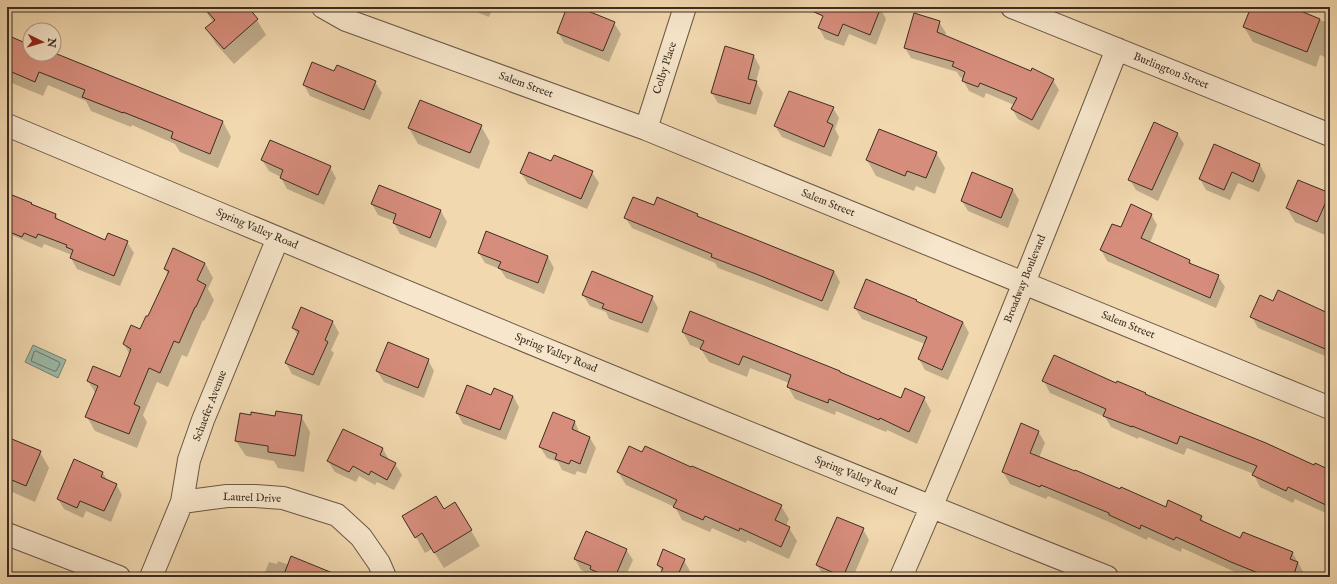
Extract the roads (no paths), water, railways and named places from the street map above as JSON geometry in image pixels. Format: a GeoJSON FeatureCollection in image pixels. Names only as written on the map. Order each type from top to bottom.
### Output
{"type":"FeatureCollection","features":[{"type":"Feature","properties":{"kind":"street","name":"Salem Street"},"geometry":{"type":"LineString","coordinates":[[323,7],[346,20],[646,129],[1330,408]]}},
{"type":"Feature","properties":{"kind":"street","name":"Colby Place"},"geometry":{"type":"LineString","coordinates":[[646,129],[685,7]]}},
{"type":"Feature","properties":{"kind":"street","name":"Burlington Street"},"geometry":{"type":"LineString","coordinates":[[1012,7],[1330,135]]}},
{"type":"Feature","properties":{"kind":"street","name":"Broadway Boulevard"},"geometry":{"type":"LineString","coordinates":[[901,577],[932,507],[1117,49]]}},
{"type":"Feature","properties":{"kind":"street","name":"Spring Valley Road"},"geometry":{"type":"LineString","coordinates":[[7,124],[278,238],[932,507],[1107,577]]}},
{"type":"Feature","properties":{"kind":"street","name":"Schaefer Avenue"},"geometry":{"type":"LineString","coordinates":[[151,577],[182,502],[190,460],[203,420],[278,238]]}},
{"type":"Feature","properties":{"kind":"street","name":"Laurel Drive"},"geometry":{"type":"LineString","coordinates":[[182,502],[227,496],[283,498],[337,515],[361,537],[379,563],[385,577]]}},
{"type":"Feature","properties":{"kind":"street"},"geometry":{"type":"LineString","coordinates":[[7,534],[119,577]]}},
{"type":"Feature","properties":{"kind":"water"},"geometry":{"type":"Polygon","coordinates":[[[33,345],[66,360],[58,378],[25,362],[33,345]]]}}]}
